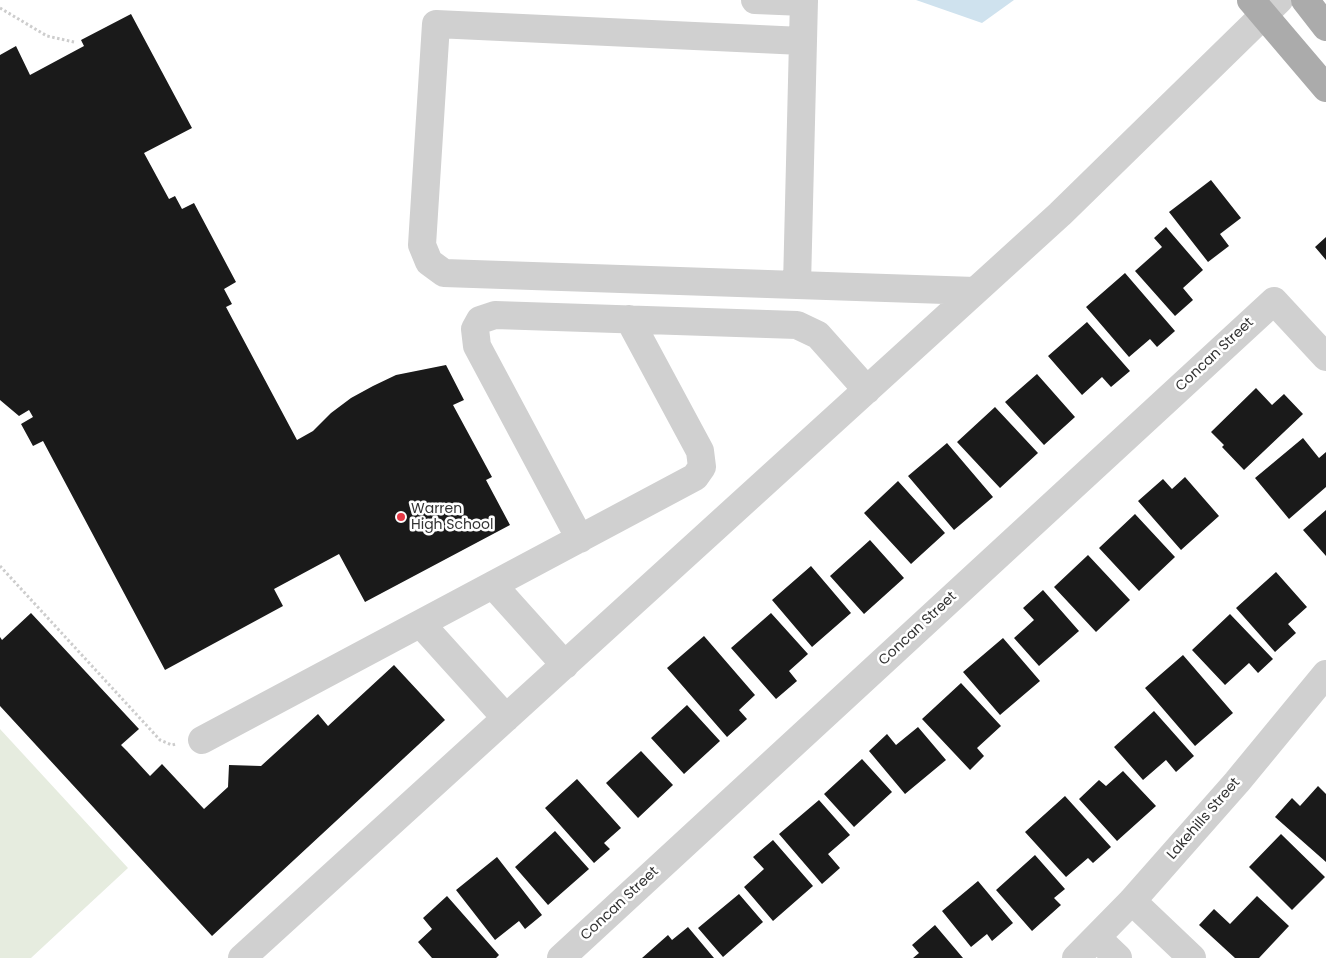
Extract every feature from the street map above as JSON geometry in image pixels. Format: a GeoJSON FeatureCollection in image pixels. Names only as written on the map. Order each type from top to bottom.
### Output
{"type":"FeatureCollection","features":[{"type":"Feature","properties":{"kind":"main road"},"geometry":{"type":"LineString","coordinates":[[1305,0],[1326,27]]}},
{"type":"Feature","properties":{"kind":"main road"},"geometry":{"type":"LineString","coordinates":[[1264,5],[1326,88]]}},
{"type":"Feature","properties":{"kind":"street"},"geometry":{"type":"LineString","coordinates":[[755,0],[804,1],[797,285]]}},
{"type":"Feature","properties":{"kind":"street"},"geometry":{"type":"LineString","coordinates":[[242,958],[1060,214],[1264,5]]}},
{"type":"Feature","properties":{"kind":"street"},"geometry":{"type":"LineString","coordinates":[[802,41],[436,24],[422,245],[429,262],[444,273],[975,291]]}},
{"type":"Feature","properties":{"kind":"street","name":"Concan Street"},"geometry":{"type":"LineString","coordinates":[[561,958],[1274,301],[1326,358]]}},
{"type":"Feature","properties":{"kind":"street"},"geometry":{"type":"LineString","coordinates":[[580,539],[477,346],[475,329],[480,320],[495,315],[797,325],[818,335],[867,390]]}},
{"type":"Feature","properties":{"kind":"street"},"geometry":{"type":"LineString","coordinates":[[202,740],[695,477],[702,467],[700,451],[629,319]]}},
{"type":"Feature","properties":{"kind":"street"},"geometry":{"type":"LineString","coordinates":[[493,585],[564,665]]}},
{"type":"Feature","properties":{"kind":"street"},"geometry":{"type":"LineString","coordinates":[[421,624],[506,718]]}},
{"type":"Feature","properties":{"kind":"street","name":"Lakehills Street"},"geometry":{"type":"LineString","coordinates":[[1076,958],[1132,901],[1237,782],[1326,674]]}},
{"type":"Feature","properties":{"kind":"street"},"geometry":{"type":"LineString","coordinates":[[1132,901],[1192,958]]}},
{"type":"Feature","properties":{"kind":"street"},"geometry":{"type":"LineString","coordinates":[[1097,938],[1118,958]]}},
{"type":"Feature","properties":{"kind":"path"},"geometry":{"type":"LineString","coordinates":[[0,8],[47,36],[74,42]]}},
{"type":"Feature","properties":{"kind":"path"},"geometry":{"type":"LineString","coordinates":[[0,566],[160,740],[172,745],[202,740]]}},
{"type":"Feature","properties":{"kind":"shaded area"},"geometry":{"type":"Polygon","coordinates":[[[0,729],[128,868],[31,958],[0,958],[0,729]]]}},
{"type":"Feature","properties":{"kind":"water"},"geometry":{"type":"Polygon","coordinates":[[[916,0],[1014,0],[982,23],[916,0]]]}},
{"type":"Feature","properties":{"kind":"building"},"geometry":{"type":"Polygon","coordinates":[[[131,14],[192,128],[144,153],[169,199],[175,196],[182,209],[194,203],[236,282],[224,289],[232,304],[226,307],[297,440],[313,431],[331,413],[351,398],[373,386],[396,375],[446,365],[464,400],[453,405],[492,477],[486,480],[510,525],[365,602],[339,554],[274,589],[283,606],[165,670],[43,441],[33,446],[21,424],[33,417],[29,410],[19,416],[0,400],[0,55],[16,46],[30,75],[84,46],[81,40],[131,14]]]}},
{"type":"Feature","properties":{"kind":"building"},"geometry":{"type":"Polygon","coordinates":[[[1211,180],[1241,218],[1220,234],[1229,246],[1208,262],[1169,212],[1211,180]]]}},
{"type":"Feature","properties":{"kind":"building"},"geometry":{"type":"Polygon","coordinates":[[[1166,227],[1203,270],[1183,288],[1193,300],[1175,316],[1135,271],[1162,247],[1154,238],[1166,227]]]}},
{"type":"Feature","properties":{"kind":"building"},"geometry":{"type":"Polygon","coordinates":[[[1326,237],[1326,260],[1315,247],[1326,237]]]}},
{"type":"Feature","properties":{"kind":"building"},"geometry":{"type":"Polygon","coordinates":[[[1125,273],[1175,331],[1157,347],[1150,339],[1129,357],[1086,307],[1125,273]]]}},
{"type":"Feature","properties":{"kind":"building"},"geometry":{"type":"Polygon","coordinates":[[[1087,322],[1130,371],[1111,387],[1102,377],[1082,395],[1048,356],[1087,322]]]}},
{"type":"Feature","properties":{"kind":"building"},"geometry":{"type":"Polygon","coordinates":[[[1037,374],[1075,417],[1044,445],[1005,402],[1037,374]]]}},
{"type":"Feature","properties":{"kind":"building"},"geometry":{"type":"Polygon","coordinates":[[[1256,388],[1272,405],[1284,394],[1303,414],[1244,470],[1222,447],[1224,445],[1211,432],[1256,388]]]}},
{"type":"Feature","properties":{"kind":"building"},"geometry":{"type":"Polygon","coordinates":[[[995,407],[1038,453],[1000,488],[957,442],[995,407]]]}},
{"type":"Feature","properties":{"kind":"building"},"geometry":{"type":"Polygon","coordinates":[[[1303,438],[1319,458],[1326,452],[1326,487],[1289,519],[1255,478],[1303,438]]]}},
{"type":"Feature","properties":{"kind":"building"},"geometry":{"type":"Polygon","coordinates":[[[947,443],[993,497],[954,530],[908,476],[947,443]]]}},
{"type":"Feature","properties":{"kind":"building"},"geometry":{"type":"Polygon","coordinates":[[[1185,477],[1219,516],[1181,550],[1138,501],[1163,479],[1172,489],[1185,477]]]}},
{"type":"Feature","properties":{"kind":"building"},"geometry":{"type":"Polygon","coordinates":[[[898,481],[945,533],[911,564],[864,513],[898,481]]]}},
{"type":"Feature","properties":{"kind":"building"},"geometry":{"type":"Polygon","coordinates":[[[1326,510],[1326,556],[1303,530],[1326,510]]]}},
{"type":"Feature","properties":{"kind":"building"},"geometry":{"type":"Polygon","coordinates":[[[1135,514],[1175,557],[1139,591],[1099,548],[1135,514]]]}},
{"type":"Feature","properties":{"kind":"building"},"geometry":{"type":"Polygon","coordinates":[[[870,540],[904,578],[864,614],[830,576],[870,540]]]}},
{"type":"Feature","properties":{"kind":"building"},"geometry":{"type":"Polygon","coordinates":[[[1088,555],[1130,600],[1096,632],[1054,587],[1088,555]]]}},
{"type":"Feature","properties":{"kind":"building"},"geometry":{"type":"Polygon","coordinates":[[[811,566],[851,613],[812,647],[772,600],[811,566]]]}},
{"type":"Feature","properties":{"kind":"building"},"geometry":{"type":"Polygon","coordinates":[[[1276,572],[1307,607],[1288,624],[1296,633],[1275,652],[1236,608],[1276,572]]]}},
{"type":"Feature","properties":{"kind":"building"},"geometry":{"type":"Polygon","coordinates":[[[1043,590],[1079,631],[1039,666],[1014,638],[1034,620],[1023,608],[1043,590]]]}},
{"type":"Feature","properties":{"kind":"building"},"geometry":{"type":"Polygon","coordinates":[[[31,613],[139,729],[121,745],[150,776],[162,764],[204,809],[228,787],[229,765],[261,766],[318,714],[328,726],[394,665],[445,720],[212,936],[0,706],[0,637],[2,640],[31,613]]]}},
{"type":"Feature","properties":{"kind":"building"},"geometry":{"type":"Polygon","coordinates":[[[771,613],[808,654],[789,671],[797,681],[776,699],[731,648],[771,613]]]}},
{"type":"Feature","properties":{"kind":"building"},"geometry":{"type":"Polygon","coordinates":[[[1230,614],[1273,659],[1258,673],[1249,663],[1225,685],[1192,650],[1230,614]]]}},
{"type":"Feature","properties":{"kind":"building"},"geometry":{"type":"Polygon","coordinates":[[[704,636],[755,695],[739,710],[747,719],[727,737],[667,668],[704,636]]]}},
{"type":"Feature","properties":{"kind":"building"},"geometry":{"type":"Polygon","coordinates":[[[1003,638],[1040,681],[1000,715],[963,672],[1003,638]]]}},
{"type":"Feature","properties":{"kind":"building"},"geometry":{"type":"Polygon","coordinates":[[[1183,655],[1233,713],[1195,746],[1145,688],[1183,655]]]}},
{"type":"Feature","properties":{"kind":"building"},"geometry":{"type":"Polygon","coordinates":[[[961,683],[1001,726],[977,748],[984,756],[970,770],[922,719],[961,683]]]}},
{"type":"Feature","properties":{"kind":"building"},"geometry":{"type":"Polygon","coordinates":[[[687,705],[720,741],[684,774],[651,738],[687,705]]]}},
{"type":"Feature","properties":{"kind":"building"},"geometry":{"type":"Polygon","coordinates":[[[1154,711],[1194,756],[1176,772],[1166,760],[1143,780],[1114,747],[1154,711]]]}},
{"type":"Feature","properties":{"kind":"building"},"geometry":{"type":"Polygon","coordinates":[[[918,727],[946,760],[905,794],[869,751],[887,734],[896,745],[918,727]]]}},
{"type":"Feature","properties":{"kind":"building"},"geometry":{"type":"Polygon","coordinates":[[[641,751],[673,785],[638,818],[606,783],[641,751]]]}},
{"type":"Feature","properties":{"kind":"building"},"geometry":{"type":"Polygon","coordinates":[[[862,759],[892,792],[854,827],[824,794],[862,759]]]}},
{"type":"Feature","properties":{"kind":"building"},"geometry":{"type":"Polygon","coordinates":[[[1123,771],[1156,806],[1117,841],[1079,799],[1099,780],[1106,786],[1123,771]]]}},
{"type":"Feature","properties":{"kind":"building"},"geometry":{"type":"Polygon","coordinates":[[[577,779],[621,828],[604,843],[610,849],[594,863],[545,808],[577,779]]]}},
{"type":"Feature","properties":{"kind":"building"},"geometry":{"type":"Polygon","coordinates":[[[1318,786],[1326,794],[1326,862],[1275,817],[1292,798],[1300,806],[1318,786]]]}},
{"type":"Feature","properties":{"kind":"building"},"geometry":{"type":"Polygon","coordinates":[[[1065,796],[1111,847],[1093,863],[1088,858],[1066,877],[1025,832],[1065,796]]]}},
{"type":"Feature","properties":{"kind":"building"},"geometry":{"type":"Polygon","coordinates":[[[819,800],[850,835],[828,854],[840,868],[822,884],[779,834],[819,800]]]}},
{"type":"Feature","properties":{"kind":"building"},"geometry":{"type":"Polygon","coordinates":[[[555,831],[589,869],[548,905],[515,867],[555,831]]]}},
{"type":"Feature","properties":{"kind":"building"},"geometry":{"type":"Polygon","coordinates":[[[1281,834],[1325,877],[1292,910],[1249,867],[1281,834]]]}},
{"type":"Feature","properties":{"kind":"building"},"geometry":{"type":"Polygon","coordinates":[[[773,840],[813,886],[773,921],[744,887],[764,869],[753,857],[773,840]]]}},
{"type":"Feature","properties":{"kind":"building"},"geometry":{"type":"Polygon","coordinates":[[[1035,855],[1065,889],[1054,898],[1061,905],[1032,931],[996,890],[1035,855]]]}},
{"type":"Feature","properties":{"kind":"building"},"geometry":{"type":"Polygon","coordinates":[[[497,857],[542,915],[525,929],[519,921],[495,940],[456,890],[497,857]]]}},
{"type":"Feature","properties":{"kind":"building"},"geometry":{"type":"Polygon","coordinates":[[[978,881],[1013,923],[992,941],[987,934],[971,947],[942,911],[978,881]]]}},
{"type":"Feature","properties":{"kind":"building"},"geometry":{"type":"Polygon","coordinates":[[[739,894],[763,922],[723,957],[698,928],[739,894]]]}},
{"type":"Feature","properties":{"kind":"building"},"geometry":{"type":"Polygon","coordinates":[[[447,896],[499,955],[496,958],[432,958],[418,942],[432,929],[423,918],[447,896]]]}},
{"type":"Feature","properties":{"kind":"building"},"geometry":{"type":"Polygon","coordinates":[[[1257,896],[1289,926],[1259,958],[1235,958],[1199,925],[1214,909],[1230,924],[1257,896]]]}},
{"type":"Feature","properties":{"kind":"building"},"geometry":{"type":"Polygon","coordinates":[[[935,925],[963,958],[913,958],[919,953],[912,945],[935,925]]]}},
{"type":"Feature","properties":{"kind":"building"},"geometry":{"type":"Polygon","coordinates":[[[688,927],[714,958],[642,958],[668,935],[672,940],[688,927]]]}},
{"type":"Feature","properties":{"kind":"place","name":"Warren High School"},"geometry":{"type":"Point","coordinates":[401,517]}}]}
